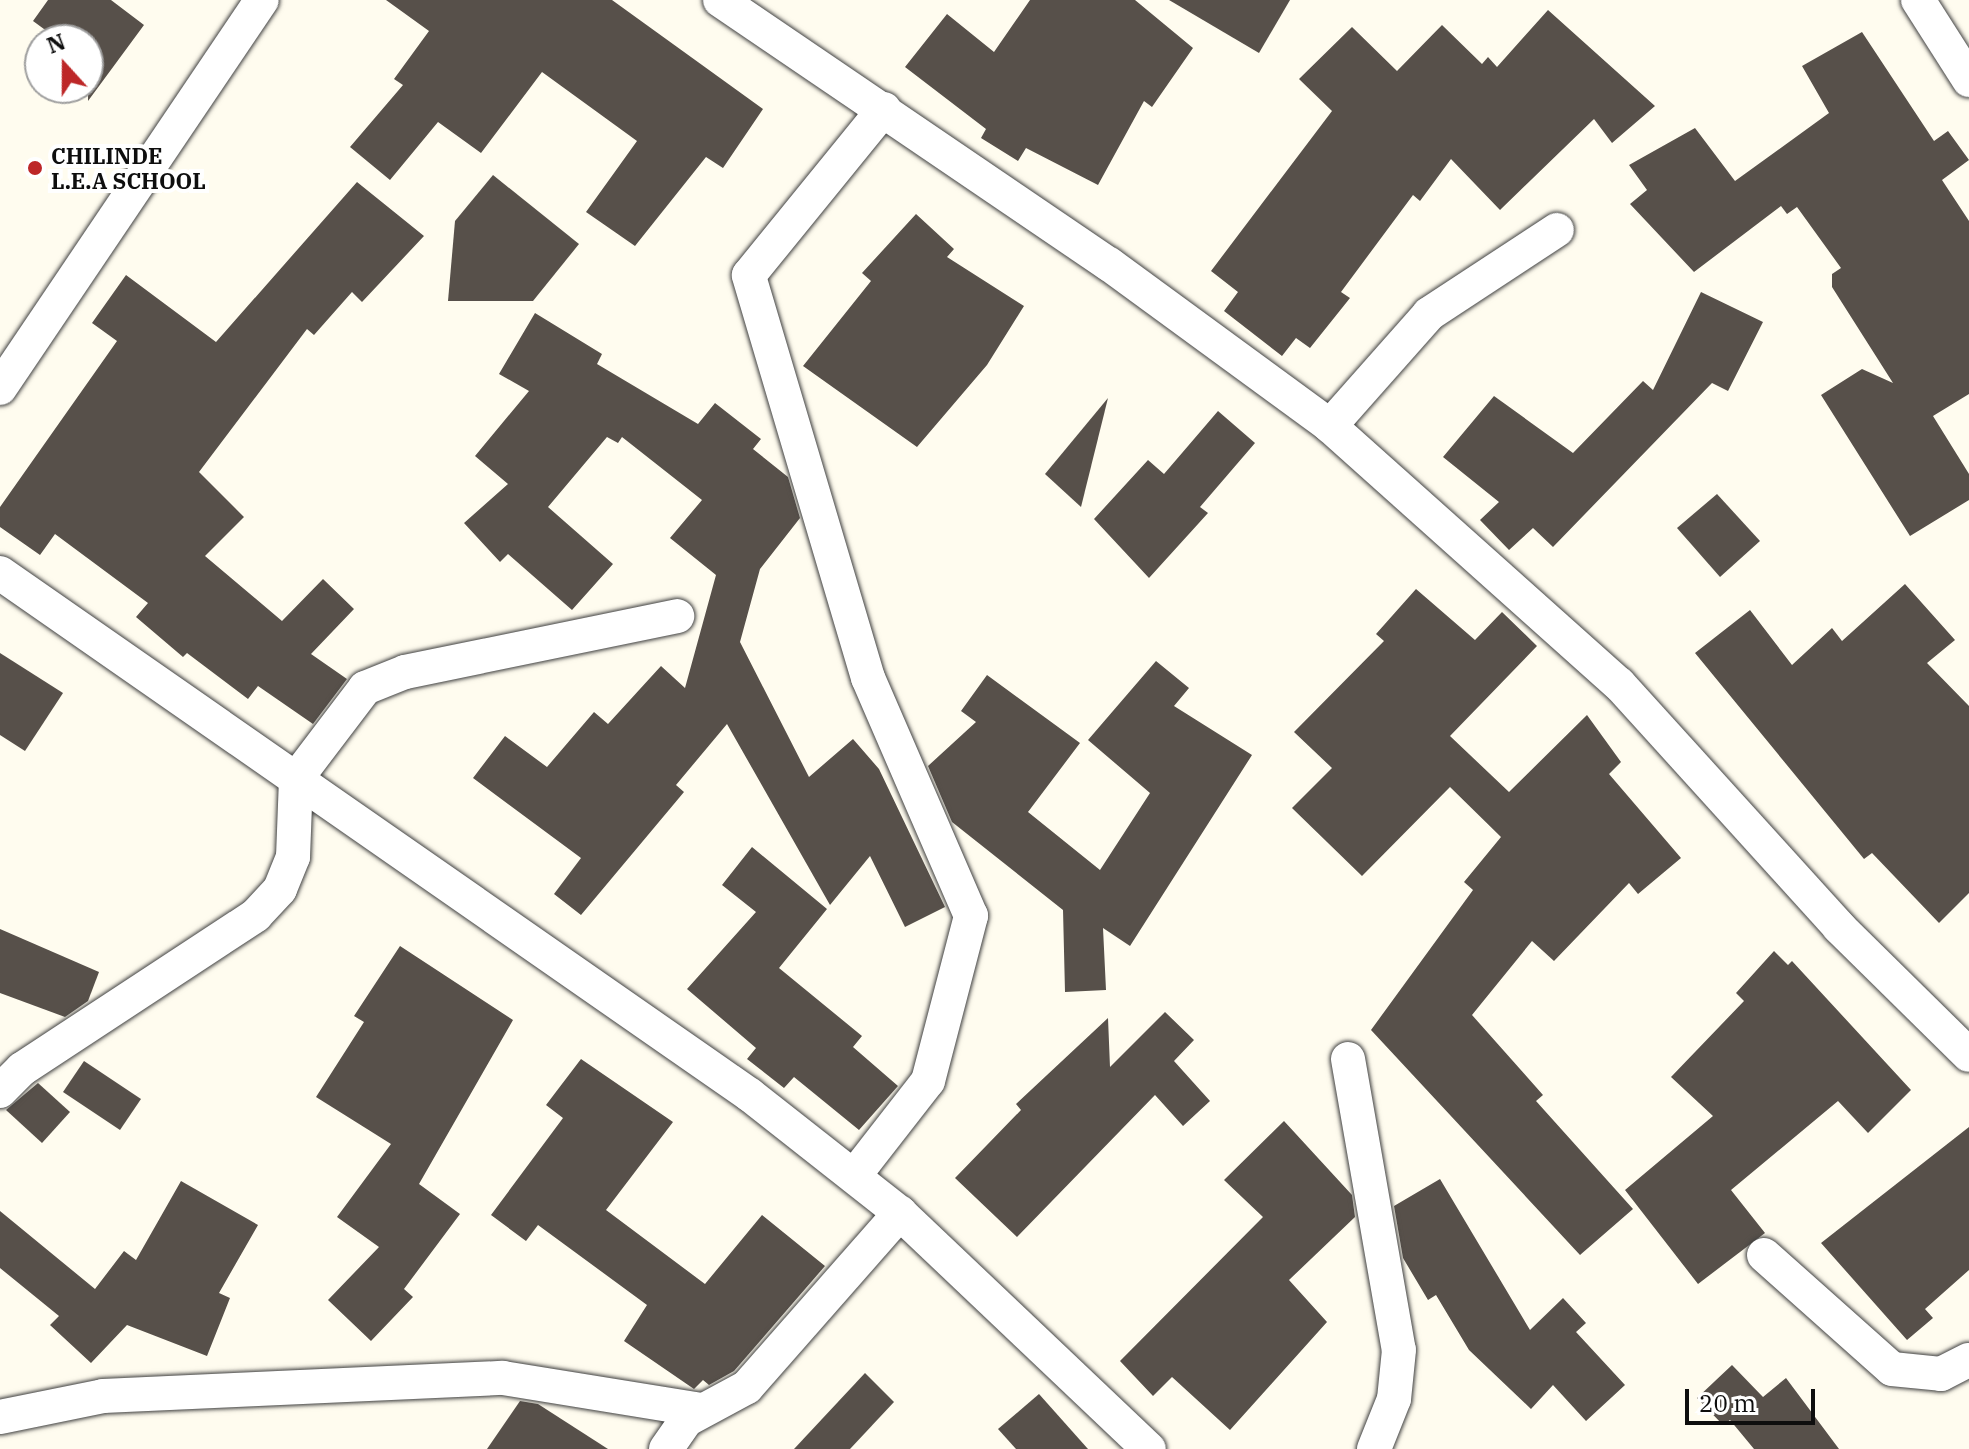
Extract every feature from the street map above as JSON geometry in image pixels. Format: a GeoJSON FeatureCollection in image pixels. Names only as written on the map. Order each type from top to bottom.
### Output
{"type":"FeatureCollection","features":[{"type":"Feature","properties":{"kind":"street"},"geometry":{"type":"LineString","coordinates":[[0,388],[262,0]]}},
{"type":"Feature","properties":{"kind":"street"},"geometry":{"type":"LineString","coordinates":[[720,0],[884,109],[1330,426],[1619,684],[1839,927],[1969,1055]]}},
{"type":"Feature","properties":{"kind":"street"},"geometry":{"type":"LineString","coordinates":[[1918,0],[1969,80]]}},
{"type":"Feature","properties":{"kind":"street"},"geometry":{"type":"LineString","coordinates":[[854,1176],[928,1081],[971,916],[868,678],[749,275],[884,109]]}},
{"type":"Feature","properties":{"kind":"street"},"geometry":{"type":"LineString","coordinates":[[1330,426],[1429,314],[1557,230]]}},
{"type":"Feature","properties":{"kind":"street"},"geometry":{"type":"LineString","coordinates":[[0,573],[750,1095],[900,1213],[1149,1449]]}},
{"type":"Feature","properties":{"kind":"street"},"geometry":{"type":"LineString","coordinates":[[0,1091],[256,915],[280,889],[293,857],[296,779],[351,704],[383,678],[677,616]]}},
{"type":"Feature","properties":{"kind":"street"},"geometry":{"type":"LineString","coordinates":[[1348,1059],[1399,1350],[1394,1399],[1374,1449]]}},
{"type":"Feature","properties":{"kind":"street"},"geometry":{"type":"LineString","coordinates":[[666,1449],[701,1410],[747,1387],[900,1213]]}},
{"type":"Feature","properties":{"kind":"street"},"geometry":{"type":"LineString","coordinates":[[1764,1255],[1892,1369],[1941,1374],[1969,1360]]}},
{"type":"Feature","properties":{"kind":"street"},"geometry":{"type":"LineString","coordinates":[[0,1417],[103,1396],[503,1378],[701,1410]]}},
{"type":"Feature","properties":{"kind":"building"},"geometry":{"type":"Polygon","coordinates":[[[48,0],[111,0],[144,25],[104,79],[104,24],[37,24],[33,21],[48,0]]]}},
{"type":"Feature","properties":{"kind":"building"},"geometry":{"type":"Polygon","coordinates":[[[386,0],[612,0],[763,109],[723,168],[706,157],[635,246],[586,212],[637,141],[542,72],[481,153],[438,122],[390,180],[350,147],[403,85],[394,79],[429,31],[386,0]]]}},
{"type":"Feature","properties":{"kind":"building"},"geometry":{"type":"Polygon","coordinates":[[[1030,0],[1135,0],[1193,48],[1152,107],[1144,101],[1098,185],[1026,148],[1018,161],[981,138],[986,129],[905,67],[947,14],[994,52],[1030,0]]]}},
{"type":"Feature","properties":{"kind":"building"},"geometry":{"type":"Polygon","coordinates":[[[1169,0],[1290,0],[1259,53],[1169,0]]]}},
{"type":"Feature","properties":{"kind":"building"},"geometry":{"type":"Polygon","coordinates":[[[1548,10],[1655,106],[1612,143],[1594,119],[1500,210],[1451,159],[1420,201],[1413,195],[1341,292],[1350,298],[1310,348],[1296,338],[1282,356],[1224,311],[1238,292],[1211,271],[1332,111],[1299,79],[1352,27],[1397,71],[1442,25],[1482,64],[1488,57],[1497,67],[1548,10]]]}},
{"type":"Feature","properties":{"kind":"building"},"geometry":{"type":"Polygon","coordinates":[[[1862,32],[1934,141],[1948,131],[1969,160],[1942,180],[1969,221],[1969,394],[1933,416],[1969,474],[1969,500],[1910,536],[1821,395],[1862,369],[1893,383],[1832,287],[1832,274],[1841,268],[1797,207],[1787,214],[1781,206],[1694,272],[1630,204],[1647,190],[1629,165],[1695,128],[1735,181],[1829,113],[1802,66],[1862,32]]]}},
{"type":"Feature","properties":{"kind":"building"},"geometry":{"type":"Polygon","coordinates":[[[493,175],[579,244],[533,301],[448,301],[455,221],[493,175]]]}},
{"type":"Feature","properties":{"kind":"building"},"geometry":{"type":"Polygon","coordinates":[[[357,182],[424,236],[362,302],[352,292],[314,335],[307,329],[199,472],[244,517],[205,556],[282,621],[323,579],[354,609],[311,654],[347,679],[313,724],[258,686],[248,699],[187,653],[183,657],[136,617],[148,603],[55,534],[40,555],[0,527],[0,507],[117,341],[92,323],[126,275],[216,342],[357,182]]]}},
{"type":"Feature","properties":{"kind":"building"},"geometry":{"type":"Polygon","coordinates":[[[916,214],[954,249],[947,257],[1024,306],[987,365],[917,447],[803,366],[871,281],[862,273],[916,214]]]}},
{"type":"Feature","properties":{"kind":"building"},"geometry":{"type":"Polygon","coordinates":[[[1701,292],[1763,322],[1728,391],[1712,383],[1553,547],[1533,528],[1509,550],[1480,520],[1499,502],[1443,457],[1494,396],[1573,453],[1643,381],[1653,390],[1701,292]]]}},
{"type":"Feature","properties":{"kind":"building"},"geometry":{"type":"Polygon","coordinates":[[[535,313],[602,354],[597,364],[698,424],[715,403],[761,439],[753,449],[788,477],[800,518],[760,569],[740,642],[809,777],[853,739],[879,769],[945,907],[905,927],[870,856],[830,905],[727,724],[676,785],[684,792],[581,915],[554,894],[581,858],[473,778],[505,736],[547,767],[594,712],[608,724],[661,666],[685,688],[716,575],[670,538],[702,500],[622,437],[618,443],[607,437],[548,507],[613,564],[572,610],[508,554],[500,562],[464,523],[508,484],[475,456],[529,391],[499,374],[535,313]]]}},
{"type":"Feature","properties":{"kind":"building"},"geometry":{"type":"Polygon","coordinates":[[[1108,398],[1081,507],[1045,474],[1108,398]]]}},
{"type":"Feature","properties":{"kind":"building"},"geometry":{"type":"Polygon","coordinates":[[[1218,411],[1255,443],[1200,507],[1208,513],[1149,578],[1094,519],[1148,460],[1164,474],[1218,411]]]}},
{"type":"Feature","properties":{"kind":"building"},"geometry":{"type":"Polygon","coordinates":[[[1717,494],[1760,541],[1720,577],[1677,528],[1717,494]]]}},
{"type":"Feature","properties":{"kind":"building"},"geometry":{"type":"Polygon","coordinates":[[[1905,584],[1955,640],[1927,663],[1969,706],[1969,893],[1939,923],[1872,853],[1864,859],[1695,653],[1750,610],[1792,665],[1832,628],[1842,641],[1905,584]]]}},
{"type":"Feature","properties":{"kind":"building"},"geometry":{"type":"Polygon","coordinates":[[[1416,589],[1475,640],[1502,612],[1537,646],[1450,736],[1509,792],[1587,715],[1621,762],[1609,774],[1681,858],[1638,894],[1629,883],[1554,961],[1532,941],[1472,1015],[1543,1095],[1536,1101],[1633,1209],[1580,1255],[1371,1030],[1473,890],[1464,882],[1501,837],[1450,787],[1362,876],[1292,808],[1332,768],[1294,732],[1384,641],[1376,634],[1416,589]]]}},
{"type":"Feature","properties":{"kind":"building"},"geometry":{"type":"Polygon","coordinates":[[[0,653],[63,693],[25,751],[0,735],[0,653]]]}},
{"type":"Feature","properties":{"kind":"building"},"geometry":{"type":"Polygon","coordinates":[[[1156,661],[1189,688],[1174,706],[1252,755],[1130,946],[1103,928],[1106,990],[1065,992],[1063,910],[952,822],[928,766],[976,722],[961,711],[987,675],[1080,743],[1028,812],[1100,870],[1150,793],[1088,740],[1156,661]]]}},
{"type":"Feature","properties":{"kind":"building"},"geometry":{"type":"Polygon","coordinates":[[[752,847],[827,909],[779,968],[862,1036],[853,1047],[898,1086],[859,1130],[794,1077],[784,1088],[747,1059],[756,1048],[687,989],[756,912],[722,885],[752,847]]]}},
{"type":"Feature","properties":{"kind":"building"},"geometry":{"type":"Polygon","coordinates":[[[0,929],[99,972],[88,1001],[65,1017],[0,993],[0,929]]]}},
{"type":"Feature","properties":{"kind":"building"},"geometry":{"type":"Polygon","coordinates":[[[400,946],[513,1020],[419,1184],[460,1214],[404,1289],[413,1297],[371,1341],[328,1300],[379,1247],[337,1217],[391,1144],[316,1097],[364,1022],[354,1016],[400,946]]]}},
{"type":"Feature","properties":{"kind":"building"},"geometry":{"type":"Polygon","coordinates":[[[1774,951],[1788,965],[1792,961],[1911,1090],[1868,1133],[1838,1101],[1731,1190],[1765,1233],[1698,1284],[1625,1190],[1713,1116],[1671,1077],[1744,1001],[1736,993],[1774,951]]]}},
{"type":"Feature","properties":{"kind":"building"},"geometry":{"type":"Polygon","coordinates":[[[1165,1012],[1194,1040],[1174,1061],[1210,1101],[1183,1126],[1155,1095],[1017,1237],[955,1178],[1021,1110],[1016,1104],[1108,1018],[1110,1067],[1165,1012]]]}},
{"type":"Feature","properties":{"kind":"building"},"geometry":{"type":"Polygon","coordinates":[[[581,1059],[673,1122],[606,1210],[705,1284],[762,1215],[825,1266],[734,1371],[709,1385],[703,1380],[694,1389],[624,1341],[647,1305],[538,1225],[526,1241],[491,1215],[563,1118],[546,1105],[581,1059]]]}},
{"type":"Feature","properties":{"kind":"building"},"geometry":{"type":"Polygon","coordinates":[[[84,1061],[141,1099],[120,1130],[63,1092],[84,1061]]]}},
{"type":"Feature","properties":{"kind":"building"},"geometry":{"type":"Polygon","coordinates":[[[38,1083],[70,1112],[42,1143],[6,1110],[38,1083]]]}},
{"type":"Feature","properties":{"kind":"building"},"geometry":{"type":"Polygon","coordinates":[[[1284,1121],[1352,1195],[1355,1217],[1289,1280],[1327,1322],[1230,1430],[1172,1377],[1153,1396],[1120,1361],[1263,1217],[1224,1180],[1284,1121]]]}},
{"type":"Feature","properties":{"kind":"building"},"geometry":{"type":"Polygon","coordinates":[[[1969,1127],[1969,1270],[1925,1309],[1933,1318],[1907,1340],[1821,1243],[1969,1127]]]}},
{"type":"Feature","properties":{"kind":"building"},"geometry":{"type":"Polygon","coordinates":[[[1440,1179],[1530,1330],[1563,1298],[1586,1323],[1576,1332],[1625,1385],[1586,1421],[1553,1385],[1531,1409],[1469,1350],[1436,1295],[1428,1300],[1403,1258],[1394,1206],[1440,1179]]]}},
{"type":"Feature","properties":{"kind":"building"},"geometry":{"type":"Polygon","coordinates":[[[181,1181],[258,1225],[219,1293],[230,1298],[207,1356],[127,1325],[91,1363],[50,1325],[59,1316],[0,1268],[0,1211],[95,1289],[124,1251],[136,1260],[181,1181]]]}},
{"type":"Feature","properties":{"kind":"building"},"geometry":{"type":"Polygon","coordinates":[[[1732,1365],[1763,1397],[1786,1378],[1839,1449],[1754,1449],[1730,1420],[1723,1425],[1697,1398],[1732,1365]]]}},
{"type":"Feature","properties":{"kind":"building"},"geometry":{"type":"Polygon","coordinates":[[[865,1373],[894,1402],[850,1449],[794,1449],[865,1373]]]}},
{"type":"Feature","properties":{"kind":"building"},"geometry":{"type":"Polygon","coordinates":[[[1039,1394],[1088,1449],[1016,1449],[998,1429],[1039,1394]]]}},
{"type":"Feature","properties":{"kind":"building"},"geometry":{"type":"Polygon","coordinates":[[[520,1401],[538,1404],[608,1449],[487,1449],[520,1401]]]}},
{"type":"Feature","properties":{"kind":"place","name":"CHILINDE L.E.A SCHOOL"},"geometry":{"type":"Point","coordinates":[35,168]}}]}
